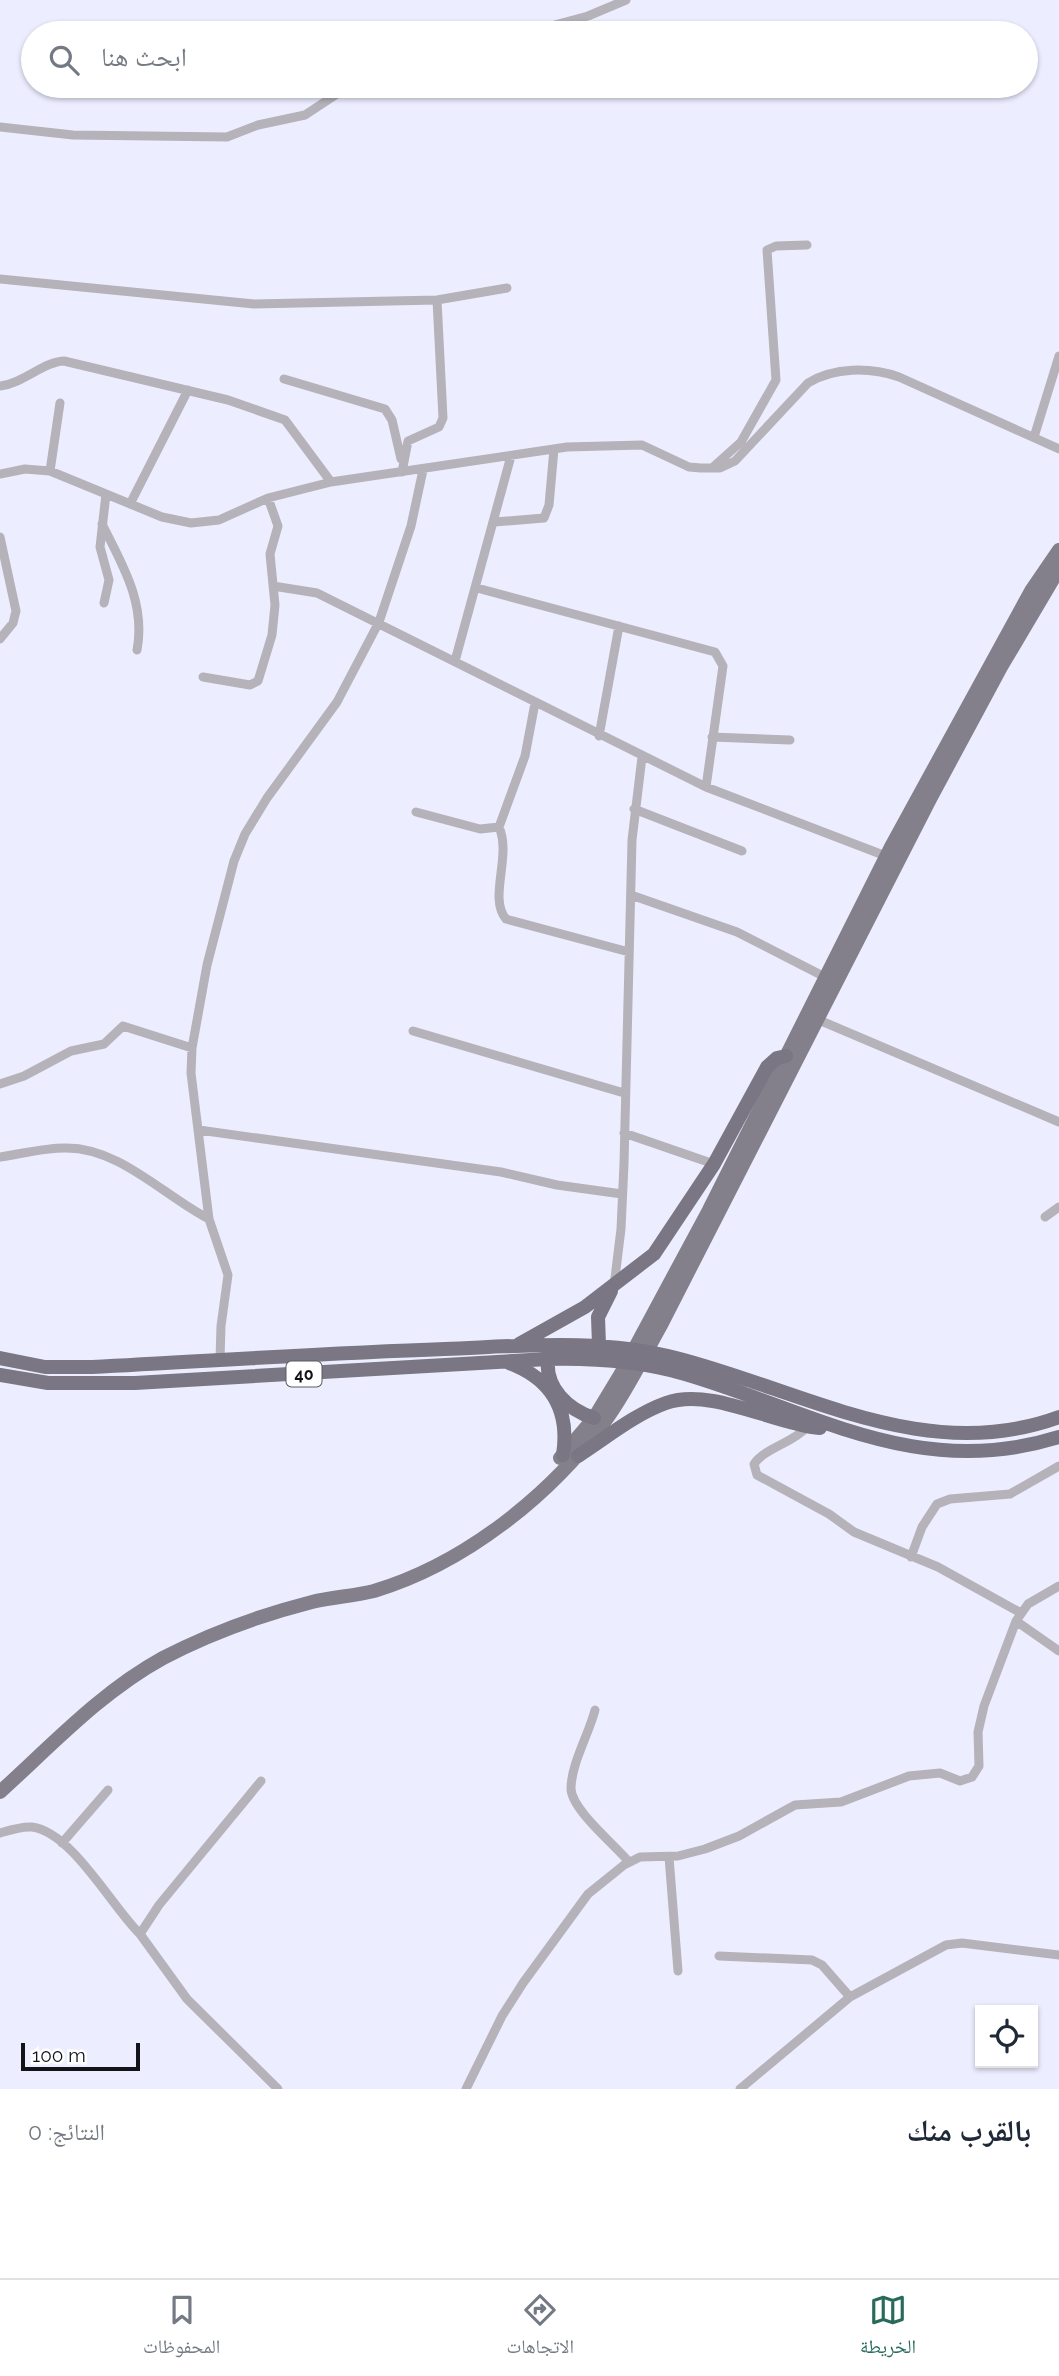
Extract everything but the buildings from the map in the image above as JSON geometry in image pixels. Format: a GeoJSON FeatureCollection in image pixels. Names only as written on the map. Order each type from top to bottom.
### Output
{"type":"FeatureCollection","features":[{"type":"Feature","properties":{"kind":"highway"},"geometry":{"type":"LineString","coordinates":[[514,1346],[586,1307],[654,1254],[713,1164],[767,1067],[777,1058],[791,1058]]}},
{"type":"Feature","properties":{"kind":"highway"},"geometry":{"type":"LineString","coordinates":[[600,1345],[598,1317],[614,1286]]}},
{"type":"Feature","properties":{"kind":"highway","name":"40"},"geometry":{"type":"LineString","coordinates":[[0,1358],[45,1367],[514,1346],[600,1345],[622,1348],[684,1374],[842,1430],[899,1446],[947,1451],[1008,1449],[1059,1437]]}},
{"type":"Feature","properties":{"kind":"highway","name":"40"},"geometry":{"type":"LineString","coordinates":[[0,1375],[48,1383],[135,1383],[548,1359],[644,1358],[701,1364],[842,1413],[907,1429],[957,1433],[988,1432],[1059,1417]]}},
{"type":"Feature","properties":{"kind":"highway"},"geometry":{"type":"LineString","coordinates":[[548,1359],[547,1374],[560,1396],[571,1408],[594,1418]]}},
{"type":"Feature","properties":{"kind":"highway"},"geometry":{"type":"LineString","coordinates":[[505,1362],[530,1372],[555,1399],[563,1412],[563,1455]]}},
{"type":"Feature","properties":{"kind":"highway"},"geometry":{"type":"LineString","coordinates":[[135,1365],[135,1383]]}},
{"type":"Feature","properties":{"kind":"highway"},"geometry":{"type":"LineString","coordinates":[[578,1456],[645,1413],[681,1399],[710,1401],[807,1427],[842,1430]]}},
{"type":"Feature","properties":{"kind":"main road"},"geometry":{"type":"LineString","coordinates":[[1049,584],[1059,551]]}},
{"type":"Feature","properties":{"kind":"main road"},"geometry":{"type":"LineString","coordinates":[[0,1792],[111,1692],[163,1658],[232,1628],[343,1595],[374,1591],[414,1576],[530,1500],[578,1456],[617,1404],[662,1325],[791,1058],[825,977],[1059,569]]}},
{"type":"Feature","properties":{"kind":"main road"},"geometry":{"type":"LineString","coordinates":[[473,1538],[524,1494],[563,1455],[594,1418],[791,1058],[819,1020],[893,858]]}},
{"type":"Feature","properties":{"kind":"street"},"geometry":{"type":"LineString","coordinates":[[569,21],[626,0]]}},
{"type":"Feature","properties":{"kind":"street"},"geometry":{"type":"LineString","coordinates":[[0,127],[73,135],[227,137],[258,125],[305,115],[331,98]]}},
{"type":"Feature","properties":{"kind":"street"},"geometry":{"type":"LineString","coordinates":[[711,469],[741,442],[775,385],[776,366],[767,250],[776,246],[807,245]]}},
{"type":"Feature","properties":{"kind":"street"},"geometry":{"type":"LineString","coordinates":[[0,279],[254,304],[437,300],[507,288]]}},
{"type":"Feature","properties":{"kind":"street"},"geometry":{"type":"LineString","coordinates":[[402,467],[408,441],[442,423],[437,300]]}},
{"type":"Feature","properties":{"kind":"street"},"geometry":{"type":"LineString","coordinates":[[1034,437],[1059,356]]}},
{"type":"Feature","properties":{"kind":"street"},"geometry":{"type":"LineString","coordinates":[[0,386],[12,384],[54,362],[64,360],[248,405],[285,419],[331,482]]}},
{"type":"Feature","properties":{"kind":"street"},"geometry":{"type":"LineString","coordinates":[[0,474],[25,469],[50,471],[174,521],[191,523],[219,520],[268,498],[402,467],[423,470],[554,449],[631,443],[690,467],[711,469],[735,461],[808,383],[819,376],[842,371],[884,372],[899,377],[1059,449]]}},
{"type":"Feature","properties":{"kind":"street"},"geometry":{"type":"LineString","coordinates":[[284,379],[385,409],[393,420],[402,467]]}},
{"type":"Feature","properties":{"kind":"street"},"geometry":{"type":"LineString","coordinates":[[130,504],[188,390]]}},
{"type":"Feature","properties":{"kind":"street"},"geometry":{"type":"LineString","coordinates":[[50,471],[60,403]]}},
{"type":"Feature","properties":{"kind":"street"},"geometry":{"type":"LineString","coordinates":[[495,522],[544,518],[549,505],[554,449]]}},
{"type":"Feature","properties":{"kind":"street"},"geometry":{"type":"LineString","coordinates":[[455,661],[511,456]]}},
{"type":"Feature","properties":{"kind":"street"},"geometry":{"type":"LineString","coordinates":[[220,1359],[220,1326],[228,1275],[209,1219],[192,1082],[192,1048],[217,924],[245,834],[267,798],[337,702],[379,622],[411,526],[423,470]]}},
{"type":"Feature","properties":{"kind":"street"},"geometry":{"type":"LineString","coordinates":[[104,603],[109,580],[100,547],[106,494]]}},
{"type":"Feature","properties":{"kind":"street"},"geometry":{"type":"LineString","coordinates":[[203,677],[250,685],[258,681],[272,635],[275,605],[270,554],[278,526],[268,498]]}},
{"type":"Feature","properties":{"kind":"street"},"geometry":{"type":"LineString","coordinates":[[102,524],[125,571],[138,607],[140,629],[137,650]]}},
{"type":"Feature","properties":{"kind":"street"},"geometry":{"type":"LineString","coordinates":[[0,537],[4,572],[15,617],[0,639]]}},
{"type":"Feature","properties":{"kind":"street"},"geometry":{"type":"LineString","coordinates":[[273,586],[317,593],[379,622],[599,736],[706,787],[893,858]]}},
{"type":"Feature","properties":{"kind":"street"},"geometry":{"type":"LineString","coordinates":[[477,588],[701,646],[719,655],[723,666],[706,787]]}},
{"type":"Feature","properties":{"kind":"street"},"geometry":{"type":"LineString","coordinates":[[599,736],[619,626]]}},
{"type":"Feature","properties":{"kind":"street"},"geometry":{"type":"LineString","coordinates":[[536,703],[525,756],[499,827],[505,854],[500,911],[506,919],[629,952]]}},
{"type":"Feature","properties":{"kind":"street"},"geometry":{"type":"LineString","coordinates":[[712,737],[790,740]]}},
{"type":"Feature","properties":{"kind":"street"},"geometry":{"type":"LineString","coordinates":[[614,1286],[622,1194],[634,809],[642,757]]}},
{"type":"Feature","properties":{"kind":"street"},"geometry":{"type":"LineString","coordinates":[[634,809],[742,851]]}},
{"type":"Feature","properties":{"kind":"street"},"geometry":{"type":"LineString","coordinates":[[416,812],[480,829],[499,827]]}},
{"type":"Feature","properties":{"kind":"street"},"geometry":{"type":"LineString","coordinates":[[631,895],[737,932],[825,977]]}},
{"type":"Feature","properties":{"kind":"street"},"geometry":{"type":"LineString","coordinates":[[819,1020],[1059,1122]]}},
{"type":"Feature","properties":{"kind":"street"},"geometry":{"type":"LineString","coordinates":[[0,1084],[24,1076],[71,1051],[104,1044],[123,1026],[192,1048]]}},
{"type":"Feature","properties":{"kind":"street"},"geometry":{"type":"LineString","coordinates":[[412,1031],[624,1093]]}},
{"type":"Feature","properties":{"kind":"street"},"geometry":{"type":"LineString","coordinates":[[200,1130],[500,1172],[557,1185],[622,1194]]}},
{"type":"Feature","properties":{"kind":"street"},"geometry":{"type":"LineString","coordinates":[[624,1133],[713,1164]]}},
{"type":"Feature","properties":{"kind":"street"},"geometry":{"type":"LineString","coordinates":[[0,1157],[64,1148],[99,1155],[128,1168],[209,1219]]}},
{"type":"Feature","properties":{"kind":"street"},"geometry":{"type":"LineString","coordinates":[[1045,1217],[1059,1207]]}},
{"type":"Feature","properties":{"kind":"street"},"geometry":{"type":"LineString","coordinates":[[807,1427],[787,1443],[757,1460],[754,1464],[757,1475],[829,1514],[854,1532],[967,1581],[1018,1617],[1059,1651]]}},
{"type":"Feature","properties":{"kind":"street"},"geometry":{"type":"LineString","coordinates":[[911,1557],[922,1527],[937,1504],[959,1498],[1010,1494],[1059,1466]]}},
{"type":"Feature","properties":{"kind":"street"},"geometry":{"type":"LineString","coordinates":[[466,2089],[502,2016],[579,1905],[599,1882],[629,1862],[645,1856],[685,1855],[739,1836],[794,1805],[841,1802],[919,1773],[940,1773],[960,1781],[972,1777],[979,1766],[978,1732],[984,1706],[1018,1617],[1043,1594],[1059,1586]]}},
{"type":"Feature","properties":{"kind":"street"},"geometry":{"type":"LineString","coordinates":[[595,1710],[572,1779],[572,1792],[587,1816],[629,1862]]}},
{"type":"Feature","properties":{"kind":"street"},"geometry":{"type":"LineString","coordinates":[[139,1934],[159,1905],[261,1781]]}},
{"type":"Feature","properties":{"kind":"street"},"geometry":{"type":"LineString","coordinates":[[62,1843],[108,1790]]}},
{"type":"Feature","properties":{"kind":"street"},"geometry":{"type":"LineString","coordinates":[[0,1833],[36,1827],[62,1843],[139,1934],[187,1999],[278,2089]]}},
{"type":"Feature","properties":{"kind":"street"},"geometry":{"type":"LineString","coordinates":[[669,1857],[678,1971]]}},
{"type":"Feature","properties":{"kind":"street"},"geometry":{"type":"LineString","coordinates":[[740,2089],[850,1997],[946,1945],[961,1943],[1059,1955]]}},
{"type":"Feature","properties":{"kind":"street"},"geometry":{"type":"LineString","coordinates":[[719,1956],[812,1960],[822,1965],[850,1997]]}}]}
